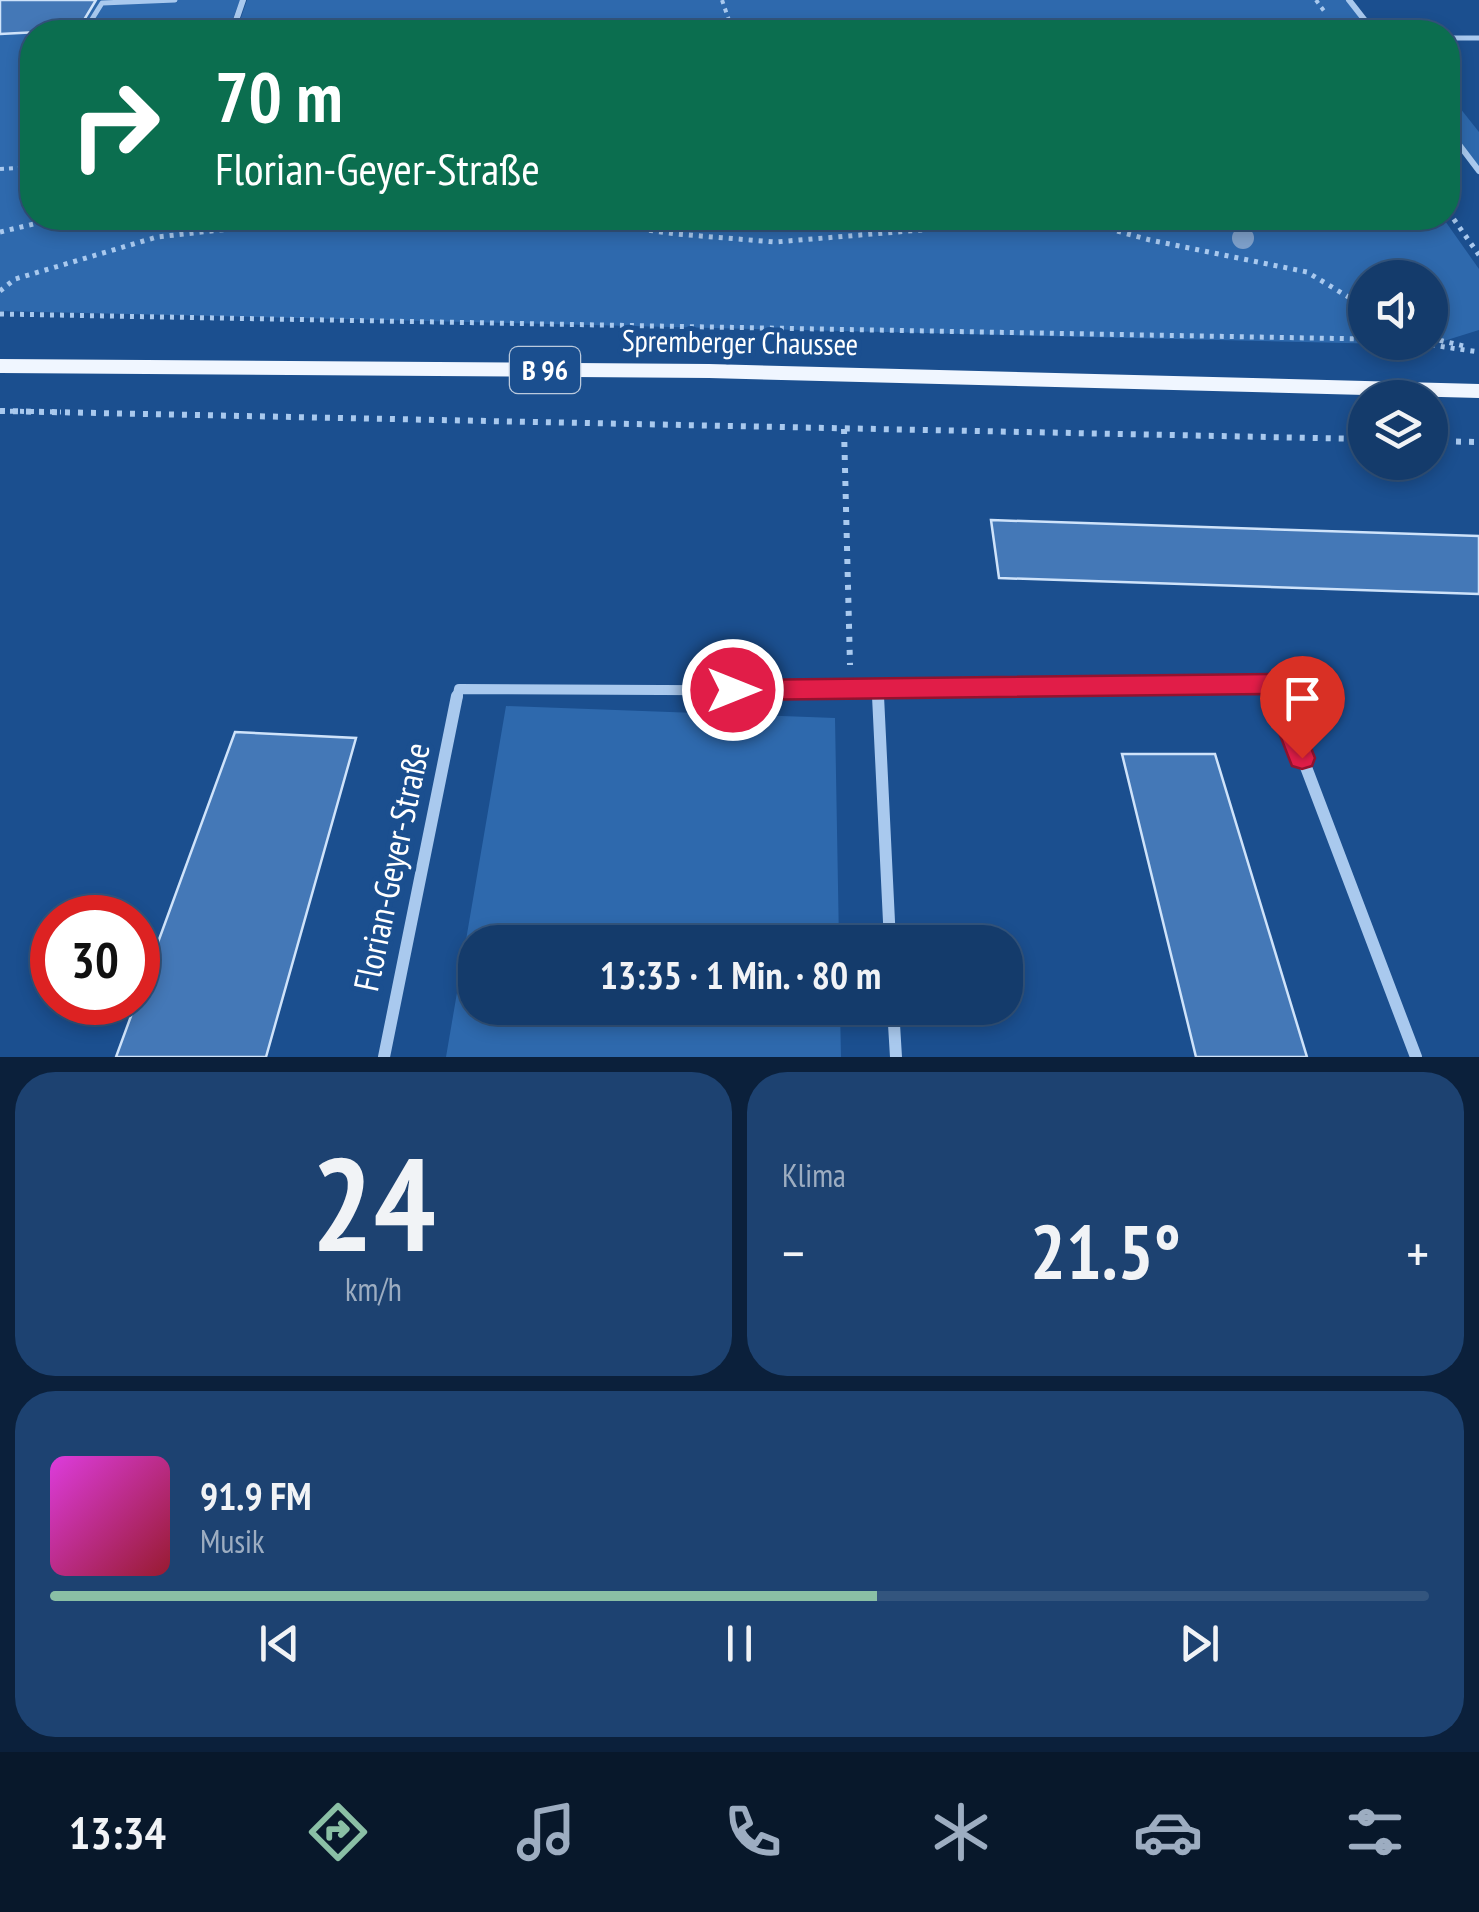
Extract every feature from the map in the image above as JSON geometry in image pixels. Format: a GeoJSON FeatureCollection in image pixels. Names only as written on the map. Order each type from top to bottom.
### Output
{"type":"FeatureCollection","features":[{"type":"Feature","properties":{"kind":"main road","name":"Spremberger Chaussee"},"geometry":{"type":"LineString","coordinates":[[0,366],[709,371],[1479,390]]}},
{"type":"Feature","properties":{"kind":"street"},"geometry":{"type":"LineString","coordinates":[[1349,0],[1365,20]]}},
{"type":"Feature","properties":{"kind":"street"},"geometry":{"type":"LineString","coordinates":[[1460,146],[1479,171]]}},
{"type":"Feature","properties":{"kind":"street"},"geometry":{"type":"LineString","coordinates":[[850,691],[1274,684],[1416,1057]]}},
{"type":"Feature","properties":{"kind":"street","name":"Florian-Geyer-Straße"},"geometry":{"type":"LineString","coordinates":[[384,1057],[459,689],[850,691]]}},
{"type":"Feature","properties":{"kind":"street"},"geometry":{"type":"LineString","coordinates":[[878,691],[889,925]]}},
{"type":"Feature","properties":{"kind":"street"},"geometry":{"type":"LineString","coordinates":[[894,1025],[896,1057]]}},
{"type":"Feature","properties":{"kind":"lane"},"geometry":{"type":"LineString","coordinates":[[91,20],[102,3],[175,0]]}},
{"type":"Feature","properties":{"kind":"path"},"geometry":{"type":"LineString","coordinates":[[1460,228],[1479,255]]}},
{"type":"Feature","properties":{"kind":"path"},"geometry":{"type":"LineString","coordinates":[[0,291],[15,279],[158,237],[221,230]]}},
{"type":"Feature","properties":{"kind":"path"},"geometry":{"type":"LineString","coordinates":[[647,230],[775,242],[928,230]]}},
{"type":"Feature","properties":{"kind":"path"},"geometry":{"type":"LineString","coordinates":[[1113,230],[1306,272],[1348,297]]}},
{"type":"Feature","properties":{"kind":"path"},"geometry":{"type":"LineString","coordinates":[[0,314],[1348,339]]}},
{"type":"Feature","properties":{"kind":"path"},"geometry":{"type":"LineString","coordinates":[[1448,343],[1479,351]]}},
{"type":"Feature","properties":{"kind":"path"},"geometry":{"type":"LineString","coordinates":[[1448,347],[1479,351]]}},
{"type":"Feature","properties":{"kind":"path"},"geometry":{"type":"LineString","coordinates":[[0,411],[1348,440]]}},
{"type":"Feature","properties":{"kind":"path"},"geometry":{"type":"LineString","coordinates":[[844,429],[850,691]]}},
{"type":"Feature","properties":{"kind":"path"},"geometry":{"type":"LineString","coordinates":[[1448,441],[1479,442]]}},
{"type":"Feature","properties":{"kind":"shaded area"},"geometry":{"type":"Polygon","coordinates":[[[0,0],[240,0],[232,20],[20,20],[20,230],[1451,230],[1479,269],[1479,330],[1448,340],[1448,260],[1348,260],[1348,343],[0,311],[0,0]]]}},
{"type":"Feature","properties":{"kind":"shaded area"},"geometry":{"type":"Polygon","coordinates":[[[247,0],[1346,0],[1362,20],[1164,20],[240,20],[247,0]]]}},
{"type":"Feature","properties":{"kind":"shaded area"},"geometry":{"type":"Polygon","coordinates":[[[1460,108],[1479,132],[1479,167],[1460,142],[1460,108]]]}},
{"type":"Feature","properties":{"kind":"shaded area"},"geometry":{"type":"Polygon","coordinates":[[[506,706],[835,718],[839,925],[469,925],[506,706]]]}},
{"type":"Feature","properties":{"kind":"shaded area"},"geometry":{"type":"Polygon","coordinates":[[[458,987],[458,1025],[840,1025],[841,1057],[446,1057],[458,987]]]}},
{"type":"Feature","properties":{"kind":"building"},"geometry":{"type":"Polygon","coordinates":[[[0,0],[96,0],[84,20],[20,20],[20,33],[0,34],[0,0]]]}},
{"type":"Feature","properties":{"kind":"building"},"geometry":{"type":"Polygon","coordinates":[[[991,520],[1479,536],[1479,594],[999,578],[991,520]]]}},
{"type":"Feature","properties":{"kind":"building"},"geometry":{"type":"Polygon","coordinates":[[[235,732],[356,738],[266,1057],[116,1057],[128,1025],[160,1025],[160,937],[235,732]]]}},
{"type":"Feature","properties":{"kind":"building"},"geometry":{"type":"Polygon","coordinates":[[[1122,754],[1215,754],[1307,1057],[1196,1057],[1122,754]]]}},
{"type":"Feature","properties":{"kind":"route"},"geometry":{"type":"LineString","coordinates":[[733,690],[1274,684],[1302,758]]}}]}
